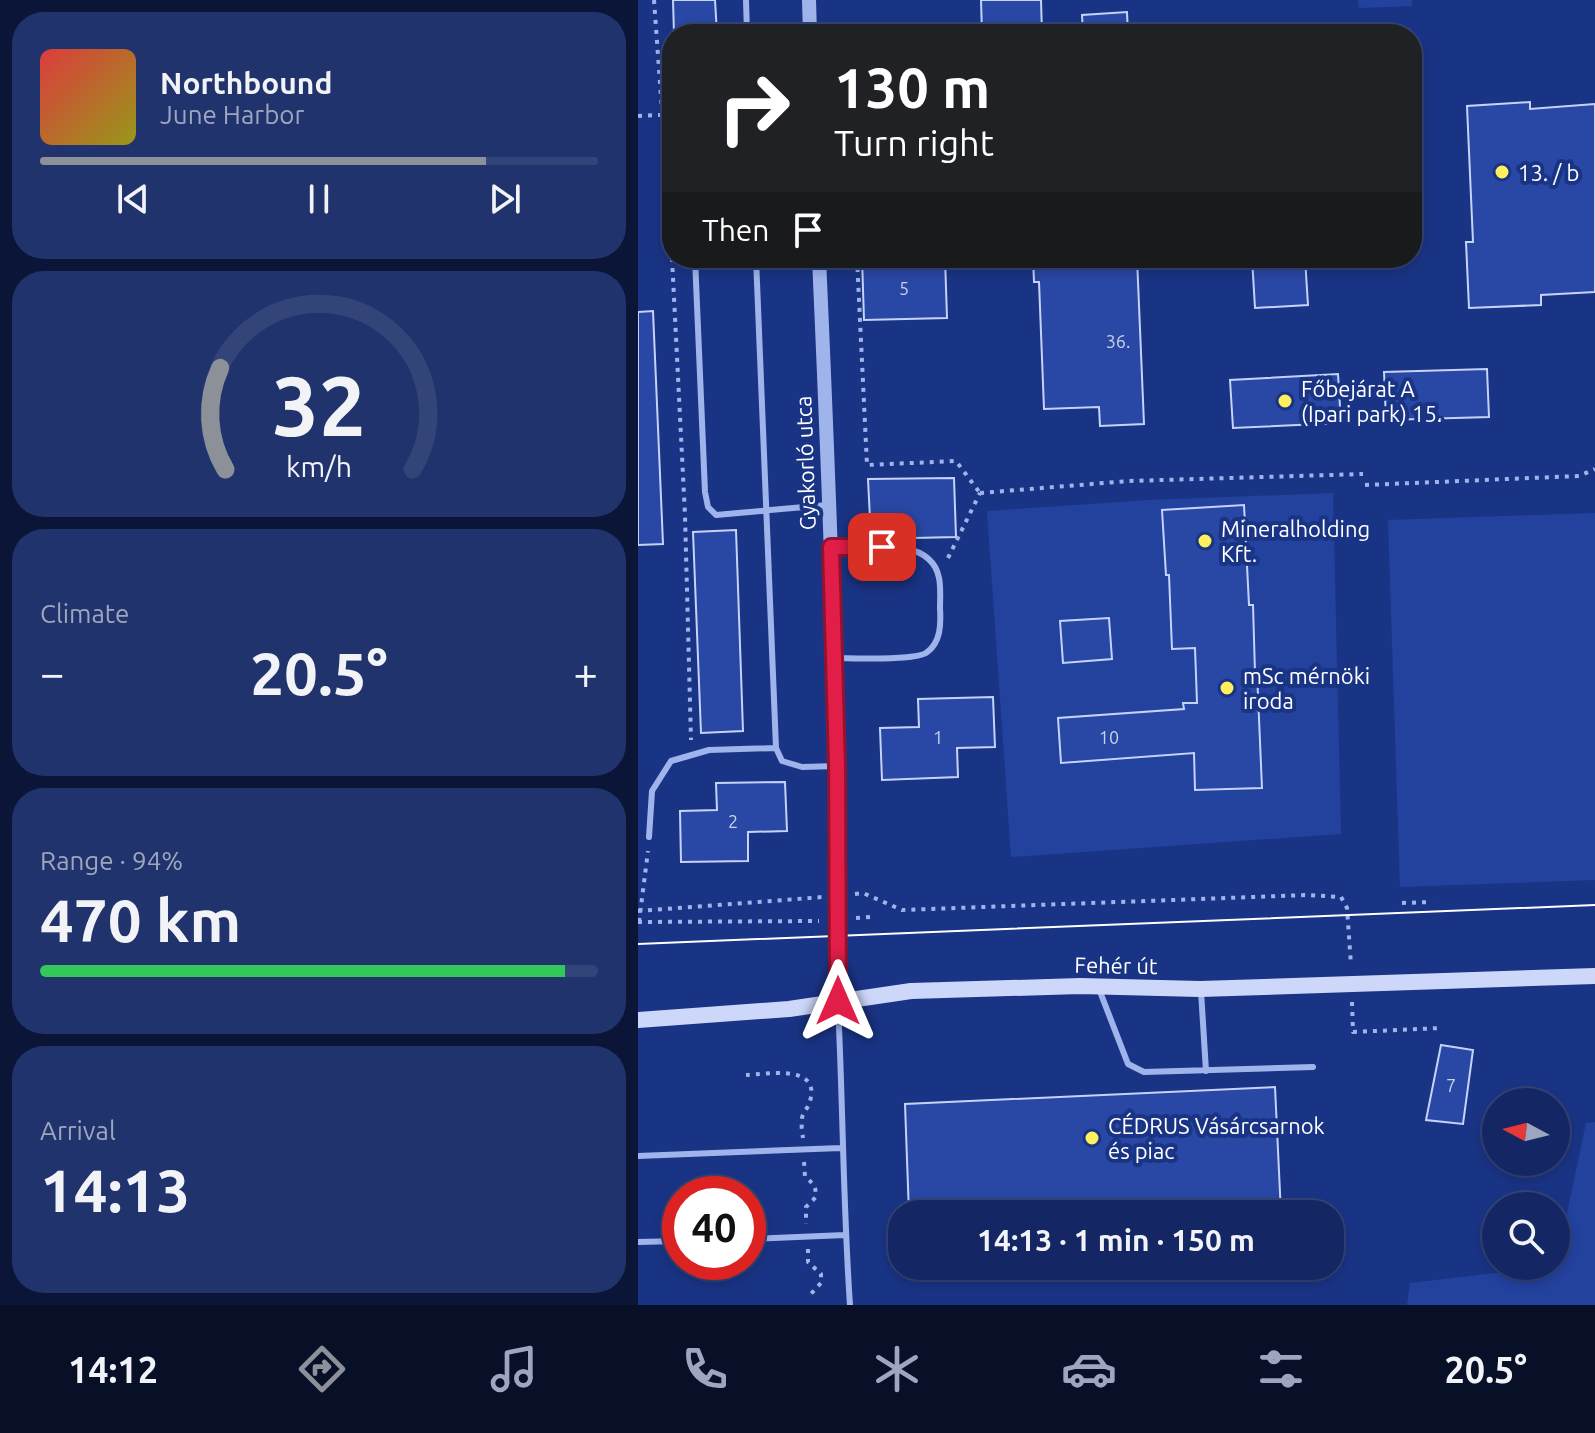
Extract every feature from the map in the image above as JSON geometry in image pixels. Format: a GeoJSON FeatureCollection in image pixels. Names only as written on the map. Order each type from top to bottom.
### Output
{"type":"FeatureCollection","features":[{"type":"Feature","properties":{"kind":"main road","name":"Fehér út"},"geometry":{"type":"LineString","coordinates":[[638,1020],[789,1009],[911,991],[1097,986],[1200,989],[1595,976]]}},
{"type":"Feature","properties":{"kind":"street"},"geometry":{"type":"LineString","coordinates":[[809,0],[810,24]]}},
{"type":"Feature","properties":{"kind":"street","name":"Gyakorló utca"},"geometry":{"type":"LineString","coordinates":[[819,268],[837,766],[838,1001]]}},
{"type":"Feature","properties":{"kind":"lane"},"geometry":{"type":"LineString","coordinates":[[746,0],[747,24]]}},
{"type":"Feature","properties":{"kind":"lane"},"geometry":{"type":"LineString","coordinates":[[695,268],[708,507],[716,515],[830,505]]}},
{"type":"Feature","properties":{"kind":"lane"},"geometry":{"type":"LineString","coordinates":[[756,268],[776,748],[782,761],[802,767],[837,766]]}},
{"type":"Feature","properties":{"kind":"lane"},"geometry":{"type":"LineString","coordinates":[[831,547],[908,547],[923,553],[939,576],[941,626],[935,643],[924,654],[834,658]]}},
{"type":"Feature","properties":{"kind":"lane"},"geometry":{"type":"LineString","coordinates":[[649,837],[652,791],[671,761],[709,750],[776,748]]}},
{"type":"Feature","properties":{"kind":"lane"},"geometry":{"type":"LineString","coordinates":[[1097,986],[1119,1034],[1128,1064],[1144,1072],[1313,1067]]}},
{"type":"Feature","properties":{"kind":"lane"},"geometry":{"type":"LineString","coordinates":[[1200,989],[1206,1071]]}},
{"type":"Feature","properties":{"kind":"lane"},"geometry":{"type":"LineString","coordinates":[[838,1001],[841,1148],[850,1305]]}},
{"type":"Feature","properties":{"kind":"lane"},"geometry":{"type":"LineString","coordinates":[[638,1156],[841,1148]]}},
{"type":"Feature","properties":{"kind":"lane"},"geometry":{"type":"LineString","coordinates":[[766,1238],[845,1235]]}},
{"type":"Feature","properties":{"kind":"lane"},"geometry":{"type":"LineString","coordinates":[[638,1242],[662,1241]]}},
{"type":"Feature","properties":{"kind":"path"},"geometry":{"type":"LineString","coordinates":[[654,0],[662,126]]}},
{"type":"Feature","properties":{"kind":"path"},"geometry":{"type":"LineString","coordinates":[[638,116],[660,115]]}},
{"type":"Feature","properties":{"kind":"path"},"geometry":{"type":"LineString","coordinates":[[673,268],[685,515],[691,755]]}},
{"type":"Feature","properties":{"kind":"path"},"geometry":{"type":"LineString","coordinates":[[857,268],[867,465],[956,461],[980,493]]}},
{"type":"Feature","properties":{"kind":"path"},"geometry":{"type":"LineString","coordinates":[[1365,485],[1579,476],[1595,469]]}},
{"type":"Feature","properties":{"kind":"path"},"geometry":{"type":"LineString","coordinates":[[980,493],[1129,481],[1363,474]]}},
{"type":"Feature","properties":{"kind":"path"},"geometry":{"type":"LineString","coordinates":[[939,576],[980,493]]}},
{"type":"Feature","properties":{"kind":"path"},"geometry":{"type":"LineString","coordinates":[[649,837],[639,922],[796,922]]}},
{"type":"Feature","properties":{"kind":"path"},"geometry":{"type":"LineString","coordinates":[[639,910],[863,893],[902,910],[1308,895],[1341,897],[1348,916],[1353,1032],[1441,1028]]}},
{"type":"Feature","properties":{"kind":"path"},"geometry":{"type":"LineString","coordinates":[[1402,903],[1421,905],[1432,902]]}},
{"type":"Feature","properties":{"kind":"path"},"geometry":{"type":"LineString","coordinates":[[746,1075],[798,1074],[808,1081],[812,1093],[802,1116]]}},
{"type":"Feature","properties":{"kind":"path"},"geometry":{"type":"LineString","coordinates":[[805,1177],[814,1183],[816,1190],[816,1197],[806,1207]]}},
{"type":"Feature","properties":{"kind":"path"},"geometry":{"type":"LineString","coordinates":[[808,1262],[821,1274],[821,1283],[809,1296]]}},
{"type":"Feature","properties":{"kind":"shaded area"},"geometry":{"type":"Polygon","coordinates":[[[1358,0],[1412,0],[1412,6],[1359,8],[1358,0]]]}},
{"type":"Feature","properties":{"kind":"shaded area"},"geometry":{"type":"Polygon","coordinates":[[[1333,493],[1341,834],[1011,857],[987,511],[1149,500],[1333,493]]]}},
{"type":"Feature","properties":{"kind":"shaded area"},"geometry":{"type":"Polygon","coordinates":[[[1595,513],[1595,880],[1400,887],[1388,520],[1595,513]]]}},
{"type":"Feature","properties":{"kind":"shaded area"},"geometry":{"type":"Polygon","coordinates":[[[1595,1122],[1595,1305],[1407,1305],[1410,1283],[1482,1275],[1482,1280],[1570,1280],[1570,1199],[1586,1123],[1595,1122]]]}},
{"type":"Feature","properties":{"kind":"building"},"geometry":{"type":"Polygon","coordinates":[[[673,0],[715,0],[716,24],[674,24],[673,0]]]}},
{"type":"Feature","properties":{"kind":"building"},"geometry":{"type":"Polygon","coordinates":[[[981,0],[1041,0],[1042,24],[982,24],[981,0]]]}},
{"type":"Feature","properties":{"kind":"building"},"geometry":{"type":"Polygon","coordinates":[[[1127,12],[1128,24],[1082,24],[1082,15],[1127,12]]]}},
{"type":"Feature","properties":{"kind":"building"},"geometry":{"type":"Polygon","coordinates":[[[1530,102],[1530,109],[1595,104],[1595,292],[1541,295],[1541,305],[1469,308],[1466,242],[1473,242],[1467,106],[1530,102]]]}},
{"type":"Feature","properties":{"kind":"building"},"geometry":{"type":"Polygon","coordinates":[[[862,268],[945,268],[947,318],[864,320],[862,268]]]}},
{"type":"Feature","properties":{"kind":"building"},"geometry":{"type":"Polygon","coordinates":[[[1033,268],[1137,268],[1144,424],[1100,426],[1099,407],[1044,409],[1039,282],[1034,282],[1033,268]]]}},
{"type":"Feature","properties":{"kind":"building"},"geometry":{"type":"Polygon","coordinates":[[[1253,268],[1306,268],[1308,305],[1255,308],[1253,268]]]}},
{"type":"Feature","properties":{"kind":"building"},"geometry":{"type":"Polygon","coordinates":[[[653,311],[663,544],[638,545],[638,312],[653,311]]]}},
{"type":"Feature","properties":{"kind":"building"},"geometry":{"type":"Polygon","coordinates":[[[1487,369],[1489,417],[1386,420],[1384,372],[1487,369]]]}},
{"type":"Feature","properties":{"kind":"building","name":"Főbejárat A (Ipari park) 15."},"geometry":{"type":"Polygon","coordinates":[[[1338,374],[1341,423],[1233,428],[1230,380],[1338,374]]]}},
{"type":"Feature","properties":{"kind":"building"},"geometry":{"type":"Polygon","coordinates":[[[954,478],[956,537],[871,539],[868,479],[954,478]]]}},
{"type":"Feature","properties":{"kind":"building"},"geometry":{"type":"Polygon","coordinates":[[[1244,505],[1249,605],[1253,605],[1262,788],[1195,790],[1194,753],[1061,763],[1058,718],[1184,709],[1183,703],[1197,703],[1195,648],[1172,649],[1162,510],[1244,505]]]}},
{"type":"Feature","properties":{"kind":"building"},"geometry":{"type":"Polygon","coordinates":[[[736,530],[743,731],[701,733],[693,532],[736,530]]]}},
{"type":"Feature","properties":{"kind":"building"},"geometry":{"type":"Polygon","coordinates":[[[1109,618],[1112,659],[1063,663],[1060,621],[1109,618]]]}},
{"type":"Feature","properties":{"kind":"building"},"geometry":{"type":"Polygon","coordinates":[[[993,697],[995,747],[957,748],[958,777],[882,780],[880,728],[919,727],[918,699],[993,697]]]}},
{"type":"Feature","properties":{"kind":"building"},"geometry":{"type":"Polygon","coordinates":[[[785,782],[787,831],[748,832],[748,861],[681,862],[680,811],[717,810],[716,783],[785,782]]]}},
{"type":"Feature","properties":{"kind":"building"},"geometry":{"type":"Polygon","coordinates":[[[1441,1045],[1473,1050],[1463,1124],[1426,1120],[1441,1045]]]}},
{"type":"Feature","properties":{"kind":"building","name":"CÉDRUS Vásárcsarnok és piac"},"geometry":{"type":"Polygon","coordinates":[[[1275,1087],[1280,1200],[908,1200],[905,1104],[1275,1087]]]}},
{"type":"Feature","properties":{"kind":"tram line"},"geometry":{"type":"LineString","coordinates":[[638,944],[1595,905]]}},
{"type":"Feature","properties":{"kind":"place","name":"13. / b"},"geometry":{"type":"Point","coordinates":[1502,172]}},
{"type":"Feature","properties":{"kind":"place","name":"Főbejárat A (Ipari park) 15."},"geometry":{"type":"Point","coordinates":[1285,401]}},
{"type":"Feature","properties":{"kind":"place","name":"Mineralholding Kft."},"geometry":{"type":"Point","coordinates":[1205,541]}},
{"type":"Feature","properties":{"kind":"place","name":"mSc mérnöki iroda"},"geometry":{"type":"Point","coordinates":[1227,688]}},
{"type":"Feature","properties":{"kind":"place","name":"CÉDRUS Vásárcsarnok és piac"},"geometry":{"type":"Point","coordinates":[1092,1138]}},
{"type":"Feature","properties":{"kind":"route"},"geometry":{"type":"LineString","coordinates":[[838,1001],[837,766],[831,547],[882,547]]}}]}
